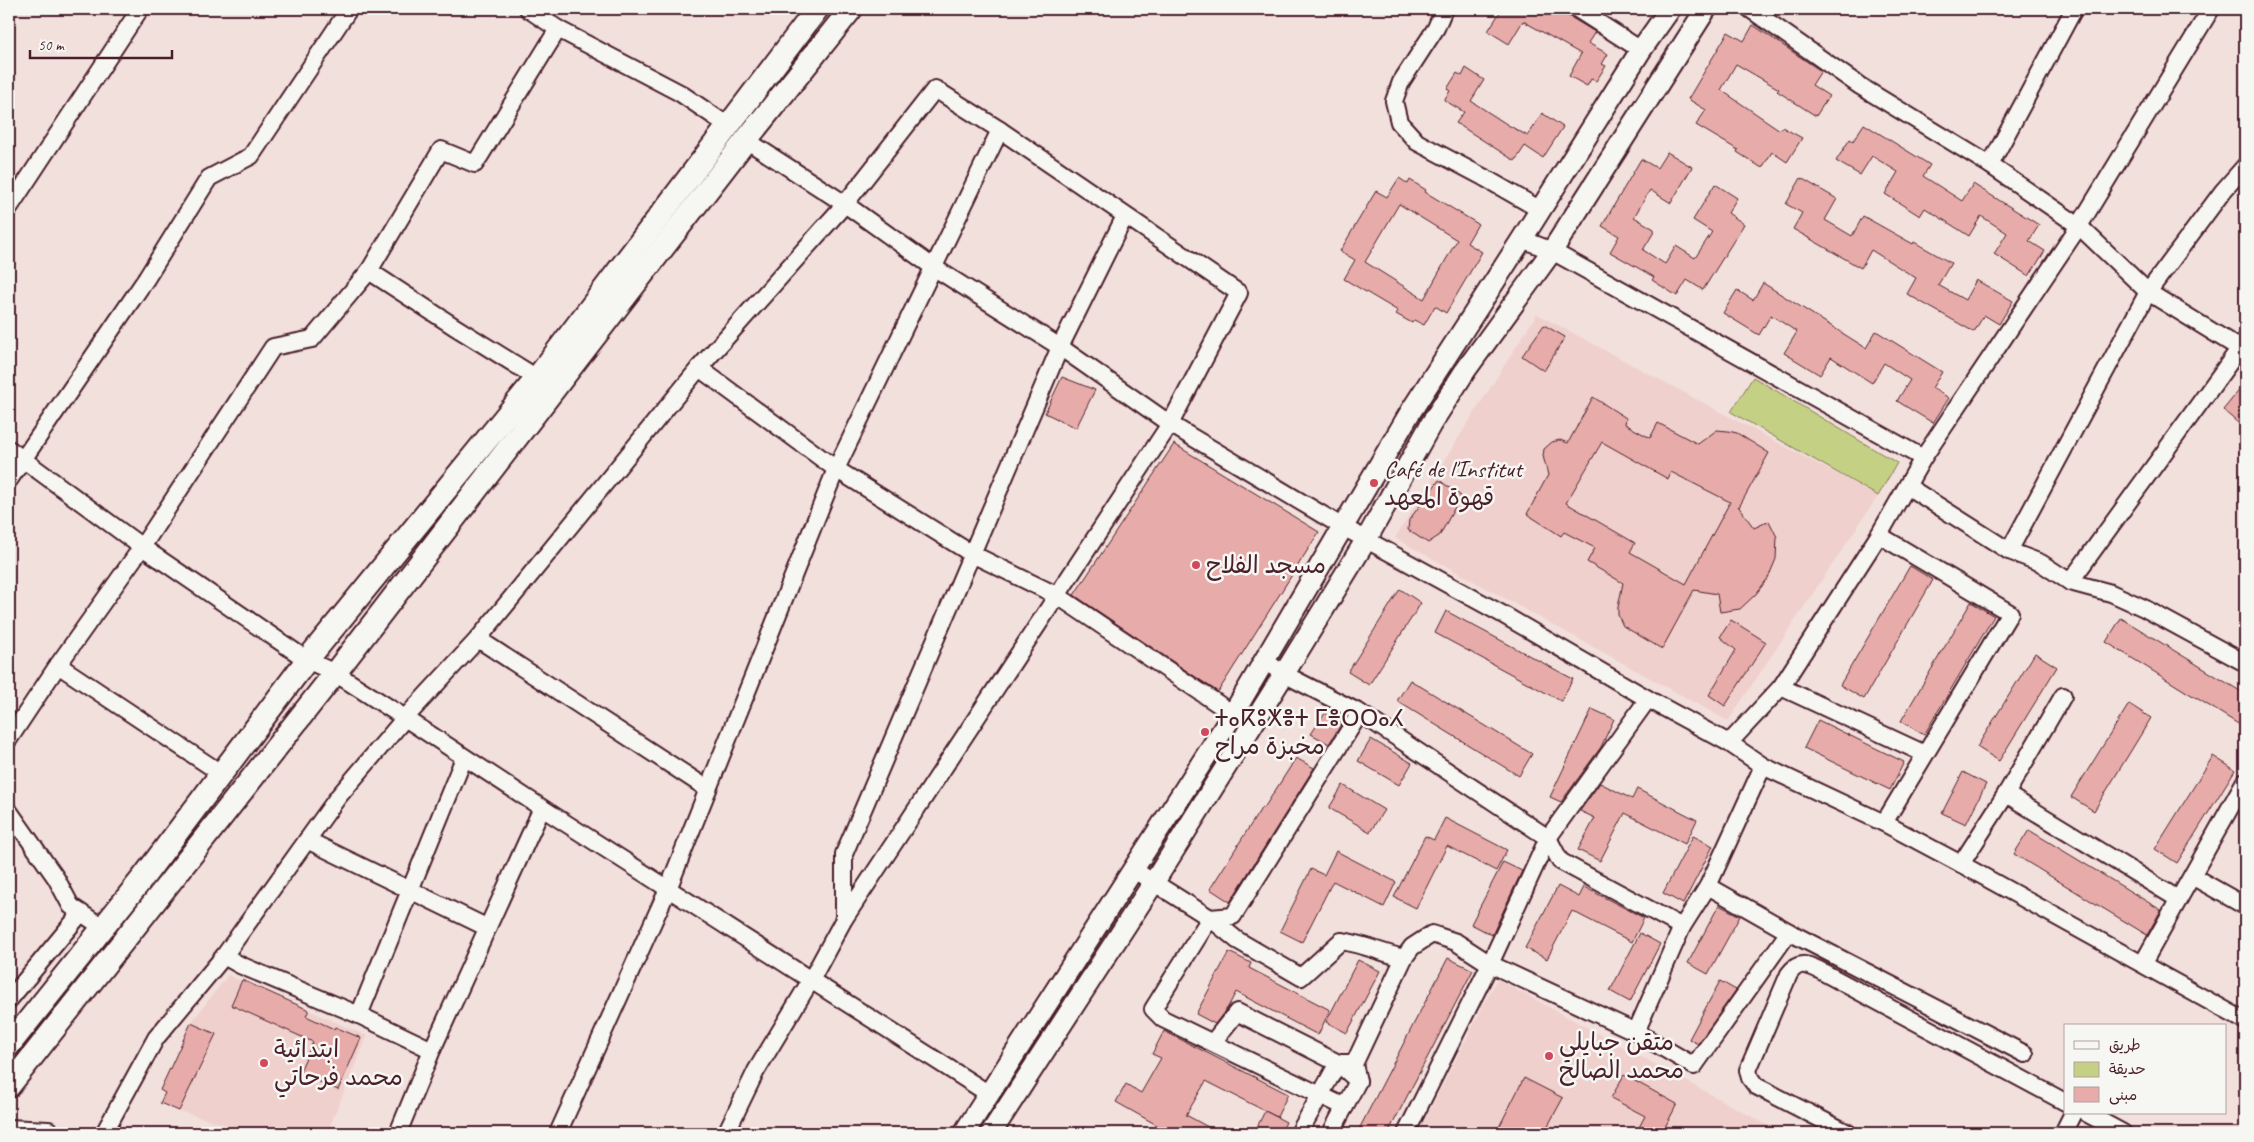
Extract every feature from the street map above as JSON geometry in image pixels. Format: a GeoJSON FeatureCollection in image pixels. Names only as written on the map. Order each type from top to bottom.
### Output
{"type":"FeatureCollection","features":[{"type":"Feature","properties":{"kind":"main road"},"geometry":{"type":"LineString","coordinates":[[10,1083],[334,673],[746,140],[851,9]]}},
{"type":"Feature","properties":{"kind":"main road"},"geometry":{"type":"LineString","coordinates":[[9,1045],[142,879],[306,660],[537,378],[813,10]]}},
{"type":"Feature","properties":{"kind":"main road"},"geometry":{"type":"LineString","coordinates":[[9,1131],[48,1133]]}},
{"type":"Feature","properties":{"kind":"street"},"geometry":{"type":"LineString","coordinates":[[9,480],[146,280],[209,178],[251,156],[349,9]]}},
{"type":"Feature","properties":{"kind":"street"},"geometry":{"type":"LineString","coordinates":[[528,9],[558,29],[680,93],[727,125]]}},
{"type":"Feature","properties":{"kind":"street"},"geometry":{"type":"LineString","coordinates":[[1444,9],[1436,28],[1401,82],[1394,101],[1399,122],[1417,142],[1485,178],[1539,210]]}},
{"type":"Feature","properties":{"kind":"street"},"geometry":{"type":"LineString","coordinates":[[1577,9],[1641,50]]}},
{"type":"Feature","properties":{"kind":"street"},"geometry":{"type":"LineString","coordinates":[[964,1133],[1233,714],[1411,411],[1641,50],[1670,9]]}},
{"type":"Feature","properties":{"kind":"street"},"geometry":{"type":"LineString","coordinates":[[991,1133],[1154,882],[1284,674],[1366,540],[1430,424],[1465,371],[1552,251],[1706,9]]}},
{"type":"Feature","properties":{"kind":"street"},"geometry":{"type":"LineString","coordinates":[[1750,9],[1860,86],[1990,165],[2079,226],[2148,292],[2242,345],[2070,582]]}},
{"type":"Feature","properties":{"kind":"street"},"geometry":{"type":"LineString","coordinates":[[1990,165],[2074,9]]}},
{"type":"Feature","properties":{"kind":"street"},"geometry":{"type":"LineString","coordinates":[[1729,743],[1781,687],[1879,535],[1923,458],[2079,226],[2211,9]]}},
{"type":"Feature","properties":{"kind":"street"},"geometry":{"type":"LineString","coordinates":[[9,208],[134,11]]}},
{"type":"Feature","properties":{"kind":"street"},"geometry":{"type":"LineString","coordinates":[[9,739],[58,665],[142,547],[273,346],[312,339],[369,271],[441,150],[475,164],[558,29]]}},
{"type":"Feature","properties":{"kind":"street"},"geometry":{"type":"LineString","coordinates":[[104,1133],[156,1038],[224,956],[338,797],[405,718],[478,639],[699,368],[846,204],[935,89],[1000,130],[1239,293],[1170,424],[844,919],[811,980],[756,1071],[726,1133]]}},
{"type":"Feature","properties":{"kind":"street"},"geometry":{"type":"LineString","coordinates":[[558,1133],[668,889],[836,469],[1000,130]]}},
{"type":"Feature","properties":{"kind":"street"},"geometry":{"type":"LineString","coordinates":[[746,140],[846,204],[933,267],[1060,347],[1170,424],[1342,527],[1502,614],[1648,699],[1729,743],[1763,766],[1884,823],[2143,962],[2245,1021]]}},
{"type":"Feature","properties":{"kind":"street"},"geometry":{"type":"LineString","coordinates":[[2009,551],[2148,292],[2223,191],[2245,166]]}},
{"type":"Feature","properties":{"kind":"street"},"geometry":{"type":"LineString","coordinates":[[844,919],[844,854],[1060,347],[1126,216]]}},
{"type":"Feature","properties":{"kind":"street"},"geometry":{"type":"LineString","coordinates":[[1522,239],[1552,251],[1923,458]]}},
{"type":"Feature","properties":{"kind":"street"},"geometry":{"type":"LineString","coordinates":[[369,271],[537,378]]}},
{"type":"Feature","properties":{"kind":"street"},"geometry":{"type":"LineString","coordinates":[[699,368],[836,469],[972,554],[1058,596],[1233,714]]}},
{"type":"Feature","properties":{"kind":"street"},"geometry":{"type":"LineString","coordinates":[[1411,411],[1430,424]]}},
{"type":"Feature","properties":{"kind":"street"},"geometry":{"type":"LineString","coordinates":[[9,449],[142,547],[306,660],[334,673],[405,718],[464,758],[989,1094]]}},
{"type":"Feature","properties":{"kind":"street"},"geometry":{"type":"LineString","coordinates":[[1907,486],[2009,551],[2041,563],[2070,582],[2111,593],[2144,608],[2245,663]]}},
{"type":"Feature","properties":{"kind":"street"},"geometry":{"type":"LineString","coordinates":[[1879,535],[2010,613],[1884,823]]}},
{"type":"Feature","properties":{"kind":"street"},"geometry":{"type":"LineString","coordinates":[[478,639],[708,789]]}},
{"type":"Feature","properties":{"kind":"street"},"geometry":{"type":"LineString","coordinates":[[1263,660],[1284,674],[1360,713],[1548,838],[1560,861],[1682,927]]}},
{"type":"Feature","properties":{"kind":"street"},"geometry":{"type":"LineString","coordinates":[[58,665],[222,774]]}},
{"type":"Feature","properties":{"kind":"street"},"geometry":{"type":"LineString","coordinates":[[1781,687],[1925,754]]}},
{"type":"Feature","properties":{"kind":"street"},"geometry":{"type":"LineString","coordinates":[[1961,864],[2006,794],[2063,696]]}},
{"type":"Feature","properties":{"kind":"street"},"geometry":{"type":"LineString","coordinates":[[1406,1133],[1490,964],[1548,838],[1648,699]]}},
{"type":"Feature","properties":{"kind":"street"},"geometry":{"type":"LineString","coordinates":[[1210,918],[1233,916],[1360,713]]}},
{"type":"Feature","properties":{"kind":"street"},"geometry":{"type":"LineString","coordinates":[[359,1015],[412,890],[464,758]]}},
{"type":"Feature","properties":{"kind":"street"},"geometry":{"type":"LineString","coordinates":[[1636,1032],[1682,927],[1708,886],[1763,766]]}},
{"type":"Feature","properties":{"kind":"street"},"geometry":{"type":"LineString","coordinates":[[2143,962],[2245,781]]}},
{"type":"Feature","properties":{"kind":"street"},"geometry":{"type":"LineString","coordinates":[[2006,794],[2178,899]]}},
{"type":"Feature","properties":{"kind":"street"},"geometry":{"type":"LineString","coordinates":[[398,1133],[432,1050],[542,808]]}},
{"type":"Feature","properties":{"kind":"street"},"geometry":{"type":"LineString","coordinates":[[9,811],[56,878],[72,906],[102,928]]}},
{"type":"Feature","properties":{"kind":"street"},"geometry":{"type":"LineString","coordinates":[[307,840],[488,928]]}},
{"type":"Feature","properties":{"kind":"street"},"geometry":{"type":"LineString","coordinates":[[1134,870],[1210,918],[1237,940],[1301,977],[1341,941],[1362,944],[1384,954],[1404,958]]}},
{"type":"Feature","properties":{"kind":"street"},"geometry":{"type":"LineString","coordinates":[[2192,876],[2245,906]]}},
{"type":"Feature","properties":{"kind":"street"},"geometry":{"type":"LineString","coordinates":[[1708,886],[1789,932],[2025,1054]]}},
{"type":"Feature","properties":{"kind":"street"},"geometry":{"type":"LineString","coordinates":[[9,1000],[81,912]]}},
{"type":"Feature","properties":{"kind":"street"},"geometry":{"type":"LineString","coordinates":[[1210,918],[1153,1009],[1163,1019],[1345,1107]]}},
{"type":"Feature","properties":{"kind":"street"},"geometry":{"type":"LineString","coordinates":[[1299,1133],[1320,1094],[1346,1063],[1404,958],[1412,947],[1432,934],[1456,942],[1490,964],[1636,1032],[1694,1066],[1789,932]]}},
{"type":"Feature","properties":{"kind":"street"},"geometry":{"type":"LineString","coordinates":[[224,956],[240,965],[359,1015],[432,1050]]}},
{"type":"Feature","properties":{"kind":"street"},"geometry":{"type":"LineString","coordinates":[[1848,1133],[1756,1086],[1750,1078],[1748,1070],[1789,974],[1794,967],[1800,964],[1807,964],[1819,970],[2064,1101]]}},
{"type":"Feature","properties":{"kind":"street"},"geometry":{"type":"LineString","coordinates":[[1213,1042],[1236,1012],[1346,1063],[1358,1081],[1331,1133]]}},
{"type":"Feature","properties":{"kind":"street"},"geometry":{"type":"LineString","coordinates":[[2063,1133],[2072,1114]]}},
{"type":"Feature","properties":{"kind":"street"},"geometry":{"type":"LineString","coordinates":[[2088,1114],[2123,1133]]}},
{"type":"Feature","properties":{"kind":"shaded area"},"geometry":{"type":"Polygon","coordinates":[[[1537,314],[1878,496],[1728,721],[1395,538],[1537,314]]]}},
{"type":"Feature","properties":{"kind":"shaded area","name":"ابتدائية محمد فرحاتي"},"geometry":{"type":"Polygon","coordinates":[[[228,975],[367,1036],[327,1133],[254,1133],[179,1111],[160,1103],[165,1093],[160,1090],[191,1023],[228,975]]]}},
{"type":"Feature","properties":{"kind":"shaded area","name":"متقن جبايلي محمد الصالح"},"geometry":{"type":"Polygon","coordinates":[[[1497,979],[1782,1133],[1418,1133],[1497,979]]]}},
{"type":"Feature","properties":{"kind":"green space"},"geometry":{"type":"Polygon","coordinates":[[[1753,377],[1897,463],[1878,496],[1731,412],[1753,377]]]}},
{"type":"Feature","properties":{"kind":"building"},"geometry":{"type":"Polygon","coordinates":[[[1502,9],[1557,9],[1595,32],[1588,43],[1608,54],[1602,64],[1606,66],[1596,81],[1591,79],[1587,86],[1569,76],[1581,54],[1523,21],[1509,44],[1488,31],[1502,9]]]}},
{"type":"Feature","properties":{"kind":"building"},"geometry":{"type":"Polygon","coordinates":[[[1753,25],[1821,71],[1812,85],[1829,96],[1816,116],[1777,91],[1779,89],[1736,64],[1721,90],[1780,130],[1782,127],[1802,138],[1787,162],[1772,152],[1762,168],[1737,152],[1738,150],[1696,125],[1706,110],[1688,99],[1728,32],[1744,41],[1753,25]]]}},
{"type":"Feature","properties":{"kind":"building"},"geometry":{"type":"Polygon","coordinates":[[[1466,68],[1484,80],[1471,101],[1508,125],[1528,136],[1542,113],[1563,127],[1543,158],[1525,146],[1515,161],[1456,123],[1464,112],[1444,100],[1450,91],[1447,89],[1457,73],[1462,76],[1466,68]]]}},
{"type":"Feature","properties":{"kind":"building"},"geometry":{"type":"Polygon","coordinates":[[[1864,124],[1930,165],[1923,176],[1962,201],[1973,184],[2039,225],[2029,241],[2045,251],[2029,276],[1994,254],[2007,233],[1981,216],[1969,236],[1925,208],[1920,216],[1885,194],[1898,172],[1872,156],[1860,175],[1836,161],[1850,139],[1853,141],[1864,124]]]}},
{"type":"Feature","properties":{"kind":"building"},"geometry":{"type":"Polygon","coordinates":[[[1667,152],[1692,167],[1671,203],[1650,190],[1634,217],[1654,229],[1643,250],[1665,264],[1676,246],[1695,258],[1712,232],[1693,220],[1715,184],[1737,198],[1728,213],[1744,224],[1703,290],[1687,280],[1677,296],[1652,280],[1654,277],[1610,252],[1619,236],[1602,226],[1641,159],[1657,168],[1667,152]]]}},
{"type":"Feature","properties":{"kind":"building"},"geometry":{"type":"Polygon","coordinates":[[[1399,178],[1408,184],[1410,180],[1426,190],[1425,192],[1478,224],[1467,243],[1482,252],[1446,313],[1435,306],[1424,325],[1414,320],[1412,323],[1396,314],[1398,311],[1344,279],[1355,260],[1340,251],[1376,191],[1387,197],[1399,178]],[[1399,204],[1365,262],[1424,299],[1457,240],[1399,204]]]}},
{"type":"Feature","properties":{"kind":"building"},"geometry":{"type":"Polygon","coordinates":[[[1801,178],[1837,199],[1825,220],[1852,236],[1863,216],[1951,263],[1938,285],[1965,300],[1976,280],[2013,301],[1999,324],[1984,315],[1974,332],[1907,294],[1916,278],[1871,250],[1861,268],[1793,229],[1802,213],[1786,204],[1801,178]]]}},
{"type":"Feature","properties":{"kind":"building"},"geometry":{"type":"Polygon","coordinates":[[[1763,283],[1866,348],[1876,331],[1942,372],[1932,388],[1949,398],[1933,423],[1897,401],[1910,380],[1884,363],[1872,383],[1831,357],[1820,375],[1784,353],[1797,332],[1771,315],[1759,335],[1723,313],[1737,290],[1753,300],[1763,283]]]}},
{"type":"Feature","properties":{"kind":"building"},"geometry":{"type":"Polygon","coordinates":[[[1544,325],[1565,337],[1544,371],[1522,356],[1544,325]]]}},
{"type":"Feature","properties":{"kind":"building"},"geometry":{"type":"Polygon","coordinates":[[[1062,377],[1095,390],[1076,428],[1045,413],[1062,377]]]}},
{"type":"Feature","properties":{"kind":"building"},"geometry":{"type":"Polygon","coordinates":[[[2245,383],[2245,429],[2223,410],[2245,383]]]}},
{"type":"Feature","properties":{"kind":"building"},"geometry":{"type":"Polygon","coordinates":[[[1593,397],[1626,418],[1625,424],[1650,438],[1658,423],[1698,444],[1717,430],[1728,431],[1737,433],[1769,453],[1738,506],[1754,528],[1769,521],[1777,537],[1776,559],[1768,578],[1756,594],[1740,609],[1720,612],[1717,594],[1694,590],[1662,649],[1623,626],[1618,615],[1618,607],[1623,583],[1587,562],[1595,548],[1564,532],[1561,536],[1527,514],[1548,475],[1543,456],[1544,449],[1552,442],[1560,440],[1568,443],[1593,397]],[[1602,442],[1566,503],[1635,543],[1630,552],[1686,584],[1730,502],[1671,472],[1668,479],[1602,442]]]}},
{"type":"Feature","properties":{"kind":"building","name":"مسجد الفلاح"},"geometry":{"type":"Polygon","coordinates":[[[1174,444],[1319,532],[1218,692],[1074,595],[1174,444]]]}},
{"type":"Feature","properties":{"kind":"building"},"geometry":{"type":"Polygon","coordinates":[[[1439,480],[1461,496],[1440,535],[1428,543],[1408,530],[1409,520],[1439,480]]]}},
{"type":"Feature","properties":{"kind":"building"},"geometry":{"type":"Polygon","coordinates":[[[1910,566],[1933,580],[1864,699],[1840,685],[1910,566]]]}},
{"type":"Feature","properties":{"kind":"building"},"geometry":{"type":"Polygon","coordinates":[[[1400,589],[1421,603],[1369,685],[1348,672],[1400,589]]]}},
{"type":"Feature","properties":{"kind":"building"},"geometry":{"type":"Polygon","coordinates":[[[1971,602],[1994,616],[1924,735],[1901,721],[1971,602]]]}},
{"type":"Feature","properties":{"kind":"building"},"geometry":{"type":"Polygon","coordinates":[[[1446,611],[1573,679],[1561,701],[1435,633],[1446,611]]]}},
{"type":"Feature","properties":{"kind":"building"},"geometry":{"type":"Polygon","coordinates":[[[2121,618],[2245,694],[2245,716],[2240,725],[2106,642],[2121,618]]]}},
{"type":"Feature","properties":{"kind":"building"},"geometry":{"type":"Polygon","coordinates":[[[1731,620],[1766,642],[1725,706],[1709,695],[1736,650],[1720,637],[1731,620]]]}},
{"type":"Feature","properties":{"kind":"building"},"geometry":{"type":"Polygon","coordinates":[[[2035,653],[2057,667],[1999,761],[1977,747],[2035,653]]]}},
{"type":"Feature","properties":{"kind":"building"},"geometry":{"type":"Polygon","coordinates":[[[1410,680],[1532,754],[1519,776],[1397,701],[1410,680]]]}},
{"type":"Feature","properties":{"kind":"building"},"geometry":{"type":"Polygon","coordinates":[[[2129,704],[2151,718],[2094,811],[2071,797],[2129,704]]]}},
{"type":"Feature","properties":{"kind":"building"},"geometry":{"type":"Polygon","coordinates":[[[1592,709],[1614,719],[1601,747],[1561,802],[1550,797],[1592,709]]]}},
{"type":"Feature","properties":{"kind":"building"},"geometry":{"type":"Polygon","coordinates":[[[1325,713],[1342,723],[1329,744],[1311,734],[1325,713]]]}},
{"type":"Feature","properties":{"kind":"building"},"geometry":{"type":"Polygon","coordinates":[[[1818,720],[1904,762],[1890,790],[1804,748],[1818,720]]]}},
{"type":"Feature","properties":{"kind":"building"},"geometry":{"type":"Polygon","coordinates":[[[1371,739],[1412,763],[1399,785],[1358,761],[1371,739]]]}},
{"type":"Feature","properties":{"kind":"building"},"geometry":{"type":"Polygon","coordinates":[[[2213,756],[2235,770],[2177,863],[2155,849],[2213,756]]]}},
{"type":"Feature","properties":{"kind":"building"},"geometry":{"type":"Polygon","coordinates":[[[1296,758],[1314,768],[1230,902],[1210,889],[1262,807],[1264,808],[1296,758]]]}},
{"type":"Feature","properties":{"kind":"building"},"geometry":{"type":"Polygon","coordinates":[[[1963,772],[1986,784],[1966,824],[1942,813],[1963,772]]]}},
{"type":"Feature","properties":{"kind":"building"},"geometry":{"type":"Polygon","coordinates":[[[1600,783],[1632,799],[1637,789],[1697,820],[1685,844],[1625,813],[1600,861],[1578,850],[1595,818],[1580,811],[1600,783]]]}},
{"type":"Feature","properties":{"kind":"building"},"geometry":{"type":"Polygon","coordinates":[[[1343,785],[1384,810],[1370,832],[1329,808],[1343,785]]]}},
{"type":"Feature","properties":{"kind":"building"},"geometry":{"type":"Polygon","coordinates":[[[1445,818],[1507,850],[1496,871],[1447,846],[1416,908],[1394,897],[1425,836],[1434,840],[1445,818]]]}},
{"type":"Feature","properties":{"kind":"building"},"geometry":{"type":"Polygon","coordinates":[[[2029,830],[2161,910],[2147,935],[2014,854],[2029,830]]]}},
{"type":"Feature","properties":{"kind":"building"},"geometry":{"type":"Polygon","coordinates":[[[1693,836],[1713,846],[1683,904],[1663,893],[1693,836]]]}},
{"type":"Feature","properties":{"kind":"building"},"geometry":{"type":"Polygon","coordinates":[[[1336,851],[1396,882],[1384,907],[1333,881],[1302,942],[1280,931],[1311,869],[1324,875],[1336,851]]]}},
{"type":"Feature","properties":{"kind":"building"},"geometry":{"type":"Polygon","coordinates":[[[1503,862],[1522,871],[1492,935],[1471,924],[1503,862]]]}},
{"type":"Feature","properties":{"kind":"building"},"geometry":{"type":"Polygon","coordinates":[[[1558,886],[1579,897],[1584,887],[1644,918],[1632,942],[1572,911],[1547,959],[1525,948],[1558,886]]]}},
{"type":"Feature","properties":{"kind":"building"},"geometry":{"type":"Polygon","coordinates":[[[1719,905],[1740,916],[1708,974],[1688,963],[1719,905]]]}},
{"type":"Feature","properties":{"kind":"building"},"geometry":{"type":"Polygon","coordinates":[[[1640,933],[1660,944],[1630,1002],[1610,991],[1640,933]]]}},
{"type":"Feature","properties":{"kind":"building"},"geometry":{"type":"Polygon","coordinates":[[[1229,952],[1251,963],[1249,968],[1330,1010],[1318,1035],[1236,992],[1228,1007],[1215,1024],[1196,1014],[1229,952]]]}},
{"type":"Feature","properties":{"kind":"building"},"geometry":{"type":"Polygon","coordinates":[[[1448,958],[1473,970],[1388,1133],[1357,1133],[1448,958]]]}},
{"type":"Feature","properties":{"kind":"building"},"geometry":{"type":"Polygon","coordinates":[[[1358,960],[1380,971],[1347,1033],[1326,1022],[1358,960]]]}},
{"type":"Feature","properties":{"kind":"building"},"geometry":{"type":"Polygon","coordinates":[[[242,980],[309,1010],[306,1016],[334,1029],[335,1027],[361,1038],[338,1090],[299,1073],[313,1042],[231,1005],[242,980]]]}},
{"type":"Feature","properties":{"kind":"building"},"geometry":{"type":"Polygon","coordinates":[[[1720,981],[1736,990],[1698,1044],[1689,1039],[1720,981]]]}},
{"type":"Feature","properties":{"kind":"building"},"geometry":{"type":"Polygon","coordinates":[[[191,1023],[216,1034],[179,1111],[160,1103],[165,1093],[160,1090],[191,1023]]]}},
{"type":"Feature","properties":{"kind":"building"},"geometry":{"type":"Polygon","coordinates":[[[1164,1031],[1288,1094],[1277,1117],[1206,1081],[1186,1115],[1219,1133],[1171,1133],[1116,1102],[1126,1084],[1141,1093],[1161,1058],[1152,1054],[1164,1031]]]}},
{"type":"Feature","properties":{"kind":"building"},"geometry":{"type":"Polygon","coordinates":[[[1624,1075],[1677,1104],[1662,1133],[1636,1133],[1645,1116],[1611,1098],[1624,1075]]]}},
{"type":"Feature","properties":{"kind":"building"},"geometry":{"type":"Polygon","coordinates":[[[1524,1078],[1563,1098],[1544,1133],[1496,1133],[1524,1078]]]}},
{"type":"Feature","properties":{"kind":"building"},"geometry":{"type":"Polygon","coordinates":[[[1265,1111],[1286,1122],[1281,1133],[1254,1133],[1265,1111]]]}},
{"type":"Feature","properties":{"kind":"place","name":"Café de l'Institut قهوة المعهد"},"geometry":{"type":"Point","coordinates":[1374,483]}},
{"type":"Feature","properties":{"kind":"place","name":"مسجد الفلاح"},"geometry":{"type":"Point","coordinates":[1196,565]}},
{"type":"Feature","properties":{"kind":"place","name":"ⵜⴰⴽⵓⵅⴻⵜ ⵎⴻⵔⵔⴰⵃ مخبزة مراح"},"geometry":{"type":"Point","coordinates":[1205,732]}},
{"type":"Feature","properties":{"kind":"place","name":"متقن جبايلي محمد الصالح"},"geometry":{"type":"Point","coordinates":[1549,1056]}},
{"type":"Feature","properties":{"kind":"place","name":"ابتدائية محمد فرحاتي"},"geometry":{"type":"Point","coordinates":[264,1063]}}]}
